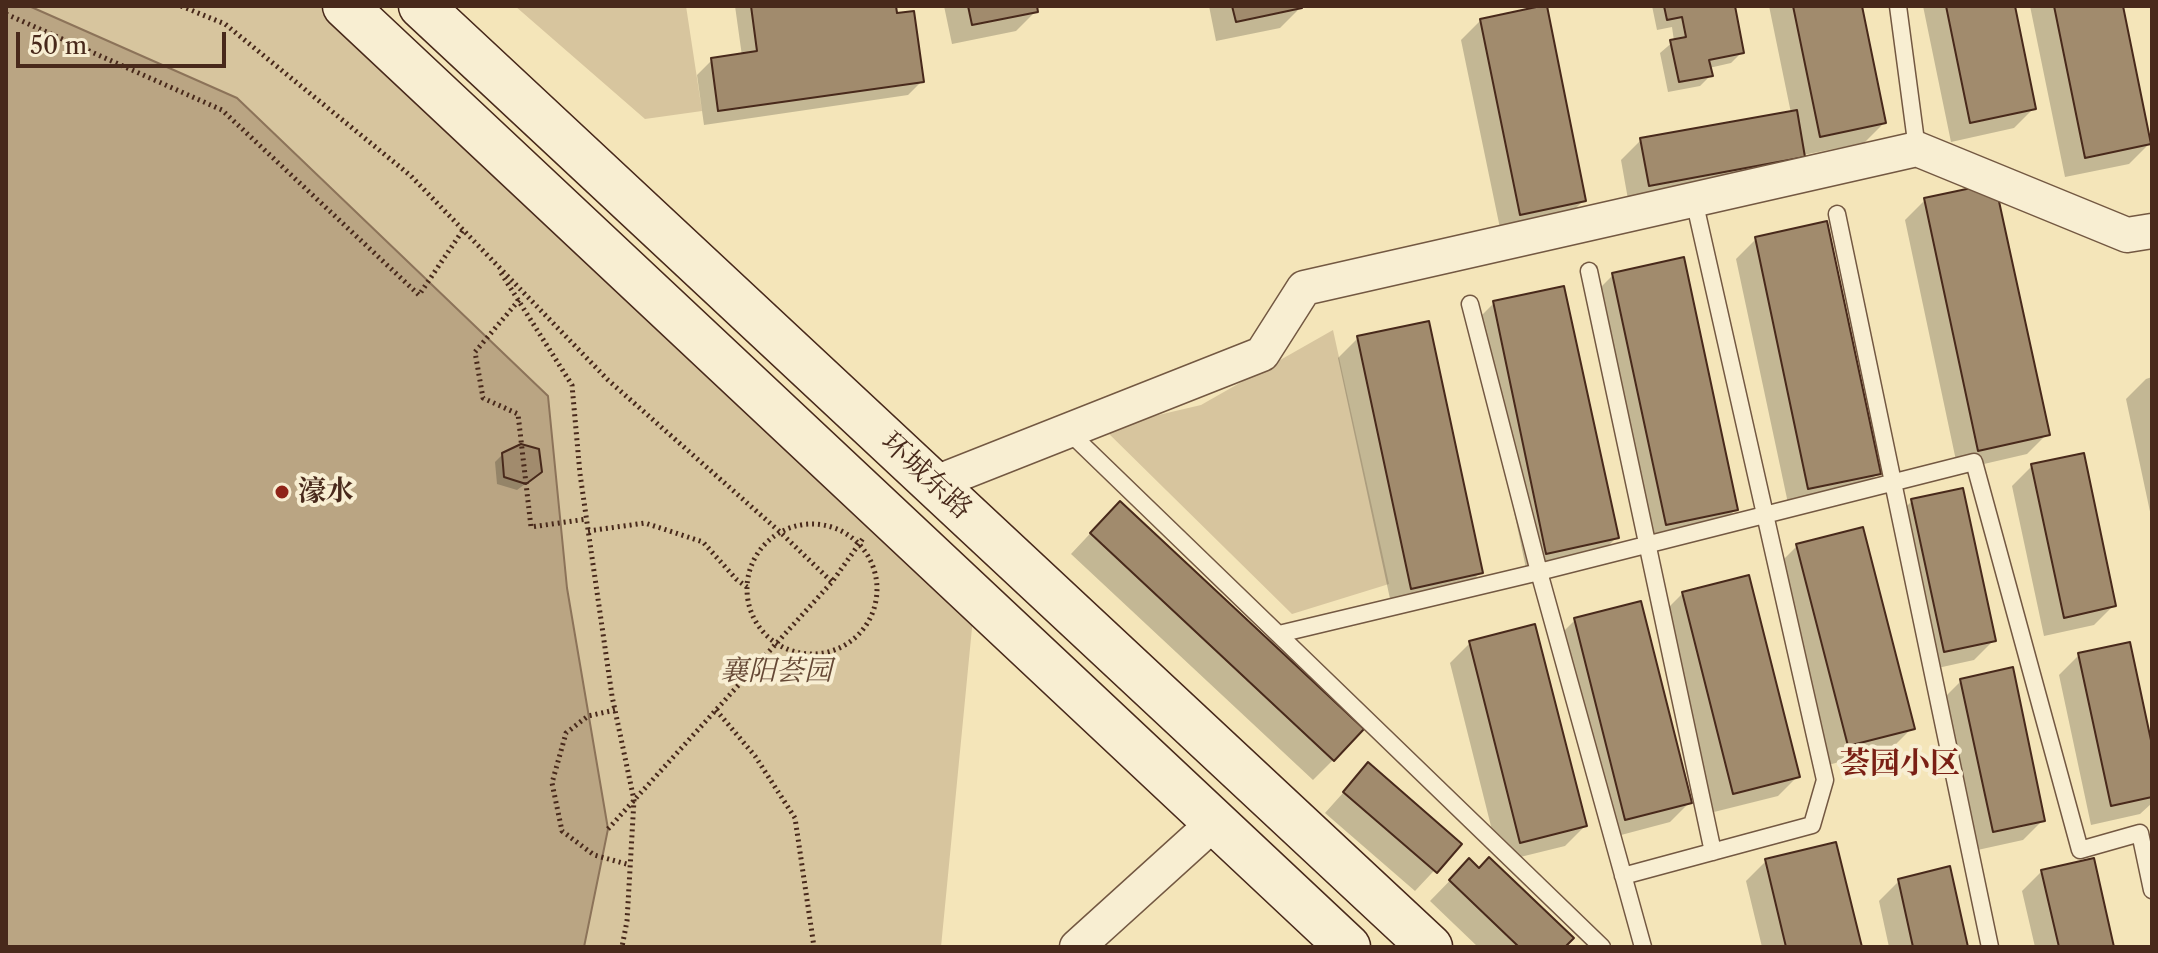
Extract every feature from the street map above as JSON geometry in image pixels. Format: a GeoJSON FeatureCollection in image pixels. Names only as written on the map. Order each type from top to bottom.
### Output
{"type":"FeatureCollection","features":[{"type":"Feature","properties":{"kind":"main road","name":"环城东路"},"geometry":{"type":"LineString","coordinates":[[345,6],[871,527],[1215,822],[1348,947]]}},
{"type":"Feature","properties":{"kind":"main road","name":"环城东路"},"geometry":{"type":"LineString","coordinates":[[421,6],[1430,947]]}},
{"type":"Feature","properties":{"kind":"street"},"geometry":{"type":"LineString","coordinates":[[933,484],[1262,354],[1304,288],[1917,149],[2127,235],[2152,231]]}},
{"type":"Feature","properties":{"kind":"street"},"geometry":{"type":"LineString","coordinates":[[1077,947],[1215,822]]}},
{"type":"Feature","properties":{"kind":"lane"},"geometry":{"type":"LineString","coordinates":[[1898,6],[1917,149]]}},
{"type":"Feature","properties":{"kind":"lane"},"geometry":{"type":"LineString","coordinates":[[1623,876],[1812,825],[1825,780],[1694,200]]}},
{"type":"Feature","properties":{"kind":"lane"},"geometry":{"type":"LineString","coordinates":[[1837,214],[1990,947]]}},
{"type":"Feature","properties":{"kind":"lane"},"geometry":{"type":"LineString","coordinates":[[1589,271],[1713,852]]}},
{"type":"Feature","properties":{"kind":"lane"},"geometry":{"type":"LineString","coordinates":[[1470,304],[1539,572],[1643,947]]}},
{"type":"Feature","properties":{"kind":"lane"},"geometry":{"type":"LineString","coordinates":[[1068,431],[1602,947]]}},
{"type":"Feature","properties":{"kind":"lane"},"geometry":{"type":"LineString","coordinates":[[1279,634],[1974,462],[2080,850],[2140,833],[2152,890]]}},
{"type":"Feature","properties":{"kind":"path"},"geometry":{"type":"LineString","coordinates":[[181,6],[225,24],[411,176],[608,380],[832,582]]}},
{"type":"Feature","properties":{"kind":"path"},"geometry":{"type":"LineString","coordinates":[[6,14],[222,110],[419,295],[463,230]]}},
{"type":"Feature","properties":{"kind":"path"},"geometry":{"type":"LineString","coordinates":[[494,262],[572,385],[588,531],[615,710],[634,800],[627,921],[622,947]]}},
{"type":"Feature","properties":{"kind":"path"},"geometry":{"type":"LineString","coordinates":[[519,300],[475,352],[483,398],[518,414],[531,527],[587,519]]}},
{"type":"Feature","properties":{"kind":"path"},"geometry":{"type":"LineString","coordinates":[[588,531],[645,523],[703,542],[747,587]]}},
{"type":"Feature","properties":{"kind":"path"},"geometry":{"type":"LineString","coordinates":[[800,525],[821,525],[842,531],[871,527],[870,561],[877,581],[876,603],[868,622],[854,639],[837,650],[816,655],[795,653],[776,644],[760,629],[750,609],[747,587],[752,565],[763,547],[780,532],[800,525]]}},
{"type":"Feature","properties":{"kind":"path"},"geometry":{"type":"LineString","coordinates":[[608,829],[832,582],[871,527]]}},
{"type":"Feature","properties":{"kind":"path"},"geometry":{"type":"LineString","coordinates":[[615,710],[588,716],[566,733],[552,783],[562,831],[594,855],[630,865]]}},
{"type":"Feature","properties":{"kind":"path"},"geometry":{"type":"LineString","coordinates":[[716,710],[755,756],[795,818],[814,947]]}},
{"type":"Feature","properties":{"kind":"green space","name":"襄阳荟园"},"geometry":{"type":"Polygon","coordinates":[[[29,6],[345,6],[975,597],[941,947],[584,947],[607,829],[567,588],[548,396],[237,98],[29,6]]]}},
{"type":"Feature","properties":{"kind":"green space"},"geometry":{"type":"Polygon","coordinates":[[[515,6],[686,6],[702,111],[645,119],[515,6]]]}},
{"type":"Feature","properties":{"kind":"green space"},"geometry":{"type":"Polygon","coordinates":[[[1333,330],[1389,584],[1292,614],[1103,428],[1201,405],[1333,330]]]}},
{"type":"Feature","properties":{"kind":"shaded area","name":"濠水"},"geometry":{"type":"Polygon","coordinates":[[[6,6],[29,6],[237,98],[548,396],[567,588],[608,829],[584,947],[6,947],[6,6]]]}},
{"type":"Feature","properties":{"kind":"building"},"geometry":{"type":"Polygon","coordinates":[[[751,6],[896,6],[897,13],[914,11],[924,82],[718,111],[711,58],[757,51],[751,6]]]}},
{"type":"Feature","properties":{"kind":"building"},"geometry":{"type":"Polygon","coordinates":[[[968,6],[1037,6],[1038,12],[972,25],[968,6]]]}},
{"type":"Feature","properties":{"kind":"building"},"geometry":{"type":"Polygon","coordinates":[[[1232,6],[1302,6],[1302,8],[1236,22],[1232,6]]]}},
{"type":"Feature","properties":{"kind":"building"},"geometry":{"type":"Polygon","coordinates":[[[1547,6],[1586,201],[1520,215],[1480,19],[1547,6]]]}},
{"type":"Feature","properties":{"kind":"building"},"geometry":{"type":"Polygon","coordinates":[[[1664,6],[1735,6],[1744,53],[1709,60],[1713,76],[1679,82],[1670,40],[1686,37],[1682,17],[1667,20],[1664,6]]]}},
{"type":"Feature","properties":{"kind":"building"},"geometry":{"type":"Polygon","coordinates":[[[1793,6],[1862,6],[1886,123],[1820,137],[1793,6]]]}},
{"type":"Feature","properties":{"kind":"building"},"geometry":{"type":"Polygon","coordinates":[[[1946,6],[2015,6],[2036,109],[1970,123],[1946,6]]]}},
{"type":"Feature","properties":{"kind":"building"},"geometry":{"type":"Polygon","coordinates":[[[2054,6],[2123,6],[2151,144],[2085,158],[2054,6]]]}},
{"type":"Feature","properties":{"kind":"building"},"geometry":{"type":"Polygon","coordinates":[[[1797,110],[1805,157],[1649,186],[1640,138],[1797,110]]]}},
{"type":"Feature","properties":{"kind":"building"},"geometry":{"type":"Polygon","coordinates":[[[1995,183],[2050,435],[1978,451],[1924,198],[1995,183]]]}},
{"type":"Feature","properties":{"kind":"building"},"geometry":{"type":"Polygon","coordinates":[[[1827,221],[1881,474],[1808,489],[1755,237],[1827,221]]]}},
{"type":"Feature","properties":{"kind":"building"},"geometry":{"type":"Polygon","coordinates":[[[1684,257],[1738,510],[1666,525],[1612,273],[1684,257]]]}},
{"type":"Feature","properties":{"kind":"building"},"geometry":{"type":"Polygon","coordinates":[[[1564,286],[1619,538],[1546,554],[1493,301],[1564,286]]]}},
{"type":"Feature","properties":{"kind":"building"},"geometry":{"type":"Polygon","coordinates":[[[1429,321],[1483,573],[1411,589],[1357,336],[1429,321]]]}},
{"type":"Feature","properties":{"kind":"building"},"geometry":{"type":"Polygon","coordinates":[[[521,444],[539,449],[542,472],[526,484],[504,477],[502,453],[521,444]]]}},
{"type":"Feature","properties":{"kind":"building"},"geometry":{"type":"Polygon","coordinates":[[[2084,453],[2116,606],[2064,618],[2031,464],[2084,453]]]}},
{"type":"Feature","properties":{"kind":"building"},"geometry":{"type":"Polygon","coordinates":[[[1963,488],[1996,641],[1944,652],[1911,499],[1963,488]]]}},
{"type":"Feature","properties":{"kind":"building"},"geometry":{"type":"Polygon","coordinates":[[[1120,501],[1364,729],[1334,761],[1090,533],[1120,501]]]}},
{"type":"Feature","properties":{"kind":"building"},"geometry":{"type":"Polygon","coordinates":[[[1863,527],[1915,729],[1848,746],[1796,544],[1863,527]]]}},
{"type":"Feature","properties":{"kind":"building"},"geometry":{"type":"Polygon","coordinates":[[[1749,575],[1800,777],[1733,794],[1682,592],[1749,575]]]}},
{"type":"Feature","properties":{"kind":"building"},"geometry":{"type":"Polygon","coordinates":[[[1641,601],[1692,803],[1625,820],[1574,618],[1641,601]]]}},
{"type":"Feature","properties":{"kind":"building"},"geometry":{"type":"Polygon","coordinates":[[[1535,624],[1587,826],[1520,843],[1469,641],[1535,624]]]}},
{"type":"Feature","properties":{"kind":"building"},"geometry":{"type":"Polygon","coordinates":[[[2130,642],[2152,745],[2152,797],[2111,806],[2078,653],[2130,642]]]}},
{"type":"Feature","properties":{"kind":"building"},"geometry":{"type":"Polygon","coordinates":[[[2013,667],[2045,821],[1993,832],[1960,679],[2013,667]]]}},
{"type":"Feature","properties":{"kind":"building"},"geometry":{"type":"Polygon","coordinates":[[[1368,762],[1462,844],[1437,873],[1343,792],[1368,762]]]}},
{"type":"Feature","properties":{"kind":"building"},"geometry":{"type":"Polygon","coordinates":[[[1836,842],[1862,947],[1786,947],[1765,859],[1836,842]]]}},
{"type":"Feature","properties":{"kind":"building"},"geometry":{"type":"Polygon","coordinates":[[[1489,857],[1574,938],[1565,947],[1519,947],[1449,880],[1469,858],[1479,868],[1489,857]]]}},
{"type":"Feature","properties":{"kind":"building"},"geometry":{"type":"Polygon","coordinates":[[[2094,858],[2114,947],[2059,947],[2041,870],[2094,858]]]}},
{"type":"Feature","properties":{"kind":"building"},"geometry":{"type":"Polygon","coordinates":[[[1950,866],[1968,947],[1913,947],[1898,879],[1950,866]]]}},
{"type":"Feature","properties":{"kind":"place","name":"濠水"},"geometry":{"type":"Point","coordinates":[282,492]}},
{"type":"Feature","properties":{"kind":"district","name":"荟园小区"},"geometry":{"type":"Point","coordinates":[1900,764]}}]}
